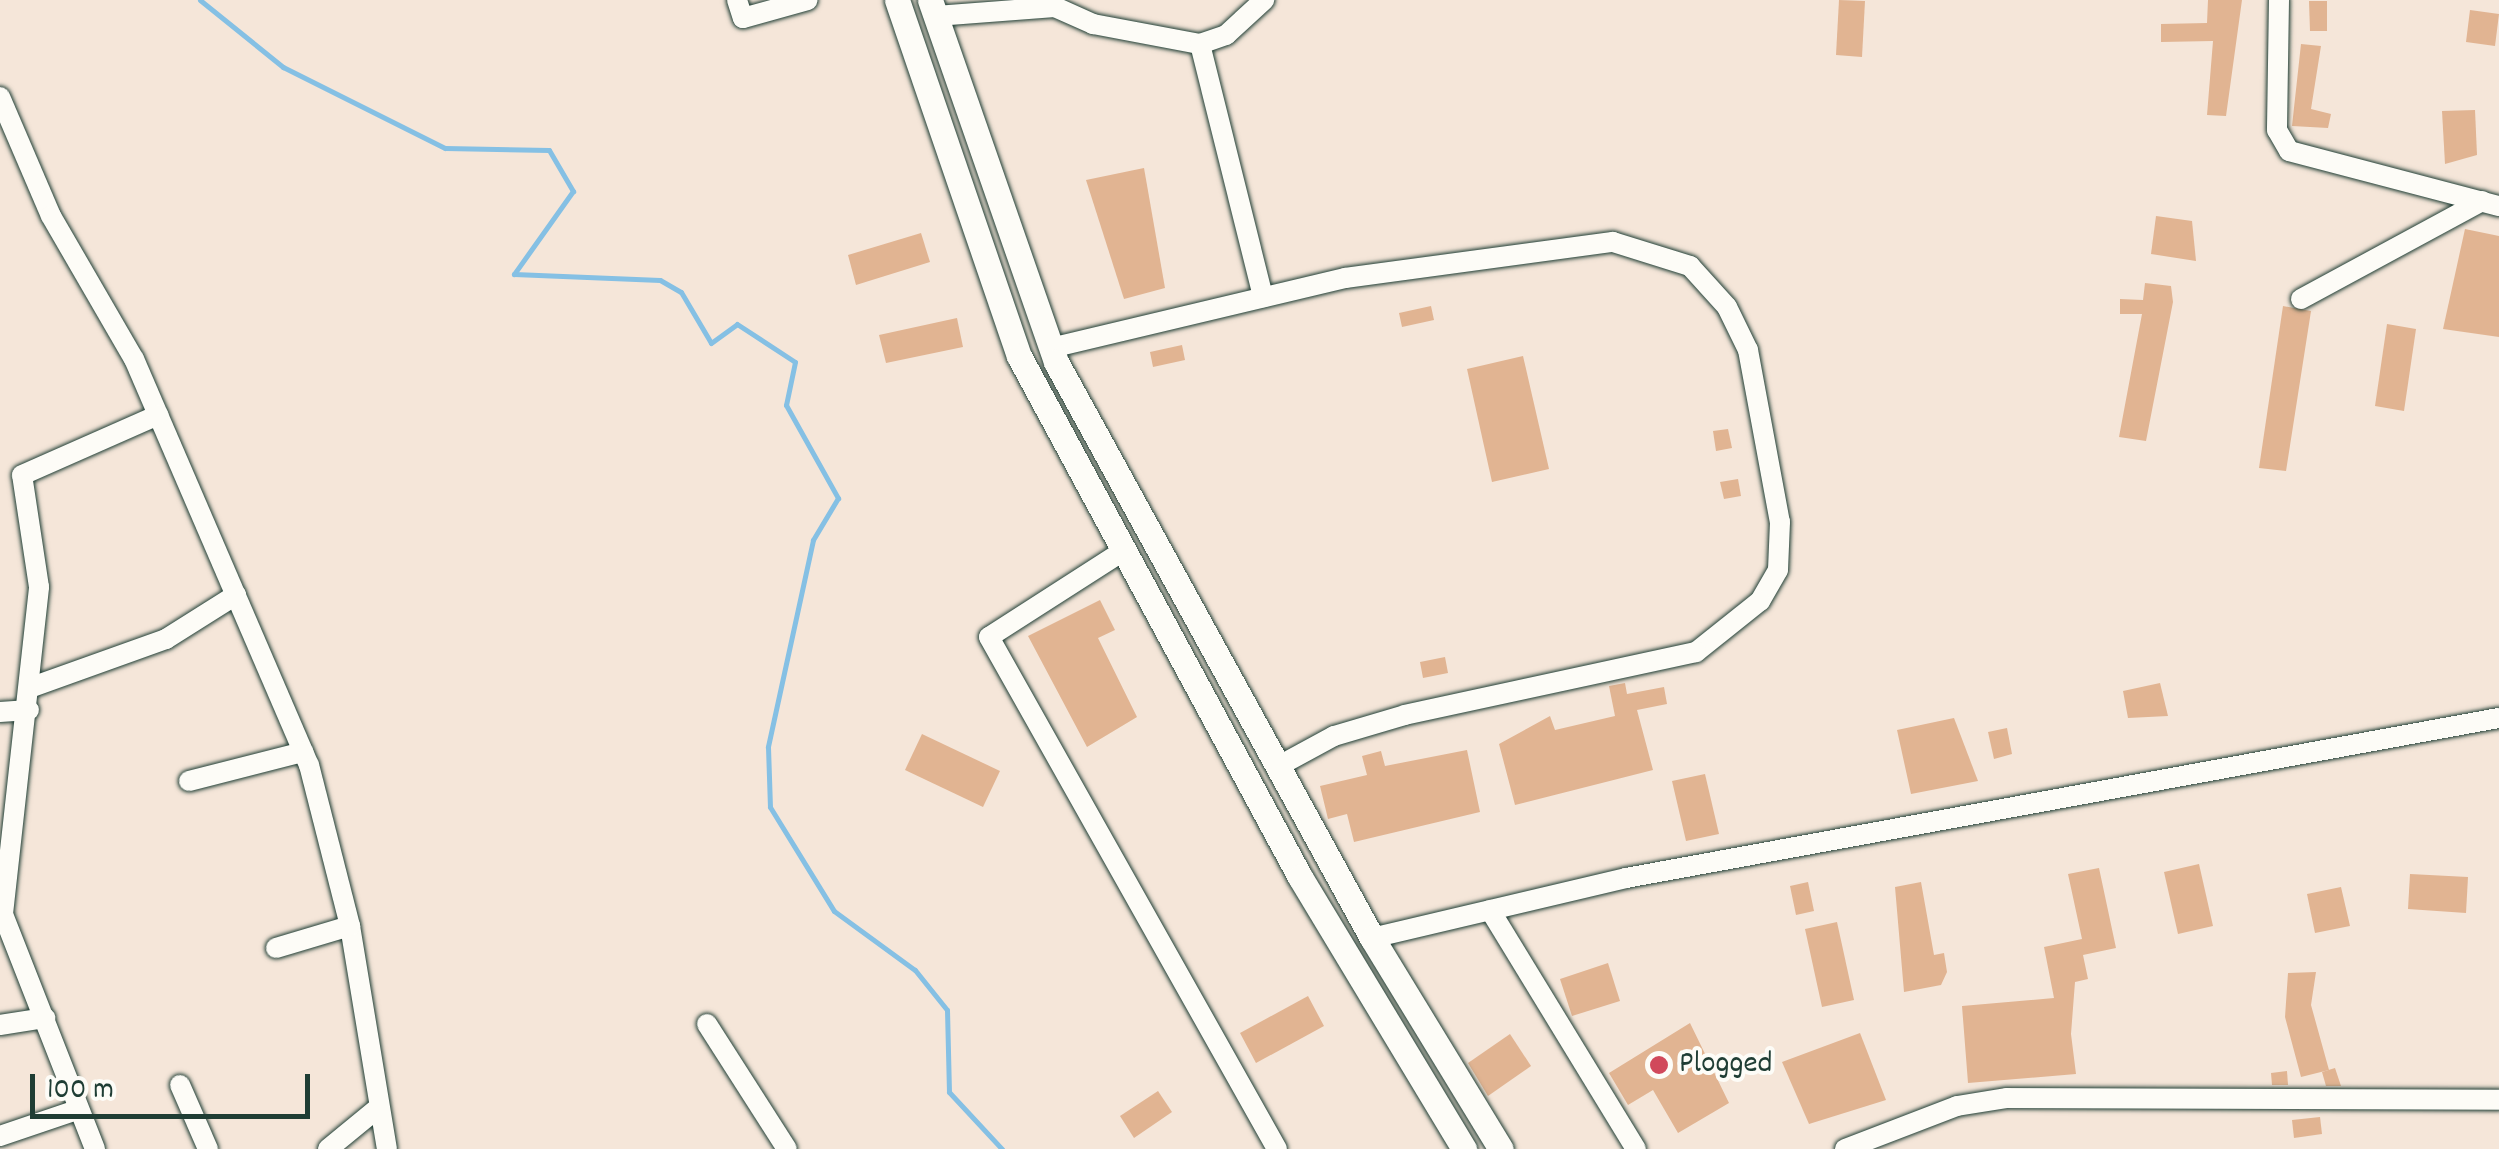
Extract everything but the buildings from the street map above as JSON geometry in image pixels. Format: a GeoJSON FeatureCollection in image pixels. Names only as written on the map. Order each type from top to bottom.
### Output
{"type":"FeatureCollection","features":[{"type":"Feature","properties":{"kind":"street"},"geometry":{"type":"LineString","coordinates":[[736,0],[743,18],[808,0]]}},
{"type":"Feature","properties":{"kind":"street"},"geometry":{"type":"LineString","coordinates":[[897,0],[1019,356],[1300,877],[1464,1149]]}},
{"type":"Feature","properties":{"kind":"street"},"geometry":{"type":"LineString","coordinates":[[1264,0],[1226,35],[1200,44],[1093,24],[1056,7],[933,8],[1050,348],[1372,938],[1501,1149]]}},
{"type":"Feature","properties":{"kind":"street"},"geometry":{"type":"LineString","coordinates":[[2279,0],[2280,143],[2490,204]]}},
{"type":"Feature","properties":{"kind":"street"},"geometry":{"type":"LineString","coordinates":[[1200,44],[1263,297]]}},
{"type":"Feature","properties":{"kind":"street"},"geometry":{"type":"LineString","coordinates":[[0,98],[51,216],[158,415],[303,752],[350,926],[387,1149]]}},
{"type":"Feature","properties":{"kind":"street"},"geometry":{"type":"LineString","coordinates":[[2301,299],[2490,204]]}},
{"type":"Feature","properties":{"kind":"street"},"geometry":{"type":"LineString","coordinates":[[1050,348],[1263,297],[1613,242],[1651,248],[1690,266],[1727,307],[1748,350],[1780,522],[1778,570],[1760,601],[1696,652],[1405,715],[1334,736],[1277,768]]}},
{"type":"Feature","properties":{"kind":"street"},"geometry":{"type":"LineString","coordinates":[[95,1149],[3,914],[32,687],[40,588],[22,475],[158,415]]}},
{"type":"Feature","properties":{"kind":"street"},"geometry":{"type":"LineString","coordinates":[[1123,550],[989,637],[1277,1149]]}},
{"type":"Feature","properties":{"kind":"street"},"geometry":{"type":"LineString","coordinates":[[32,687],[166,639],[236,595]]}},
{"type":"Feature","properties":{"kind":"street"},"geometry":{"type":"LineString","coordinates":[[0,712],[29,710]]}},
{"type":"Feature","properties":{"kind":"street"},"geometry":{"type":"LineString","coordinates":[[1372,938],[1490,910],[2499,718]]}},
{"type":"Feature","properties":{"kind":"street"},"geometry":{"type":"LineString","coordinates":[[189,782],[303,752]]}},
{"type":"Feature","properties":{"kind":"street"},"geometry":{"type":"LineString","coordinates":[[1490,910],[1636,1149]]}},
{"type":"Feature","properties":{"kind":"street"},"geometry":{"type":"LineString","coordinates":[[276,948],[350,926]]}},
{"type":"Feature","properties":{"kind":"street"},"geometry":{"type":"LineString","coordinates":[[0,1025],[45,1018]]}},
{"type":"Feature","properties":{"kind":"street"},"geometry":{"type":"LineString","coordinates":[[707,1024],[787,1149]]}},
{"type":"Feature","properties":{"kind":"street"},"geometry":{"type":"LineString","coordinates":[[180,1084],[208,1149]]}},
{"type":"Feature","properties":{"kind":"street"},"geometry":{"type":"LineString","coordinates":[[1845,1149],[1957,1106],[2007,1098],[2499,1100]]}},
{"type":"Feature","properties":{"kind":"street"},"geometry":{"type":"LineString","coordinates":[[333,1148],[378,1108]]}},
{"type":"Feature","properties":{"kind":"street"},"geometry":{"type":"LineString","coordinates":[[0,1136],[77,1110]]}},
{"type":"Feature","properties":{"kind":"waterway"},"geometry":{"type":"LineString","coordinates":[[200,0],[283,67],[445,148],[549,150],[573,191],[514,274],[660,280],[681,292],[711,343],[737,324],[795,362],[786,405],[838,498],[813,540],[768,747],[770,807],[834,911],[915,970],[947,1010],[949,1092],[1002,1149]]}},
{"type":"Feature","properties":{"kind":"place","name":"Plogged"},"geometry":{"type":"Point","coordinates":[1659,1065]}}]}
